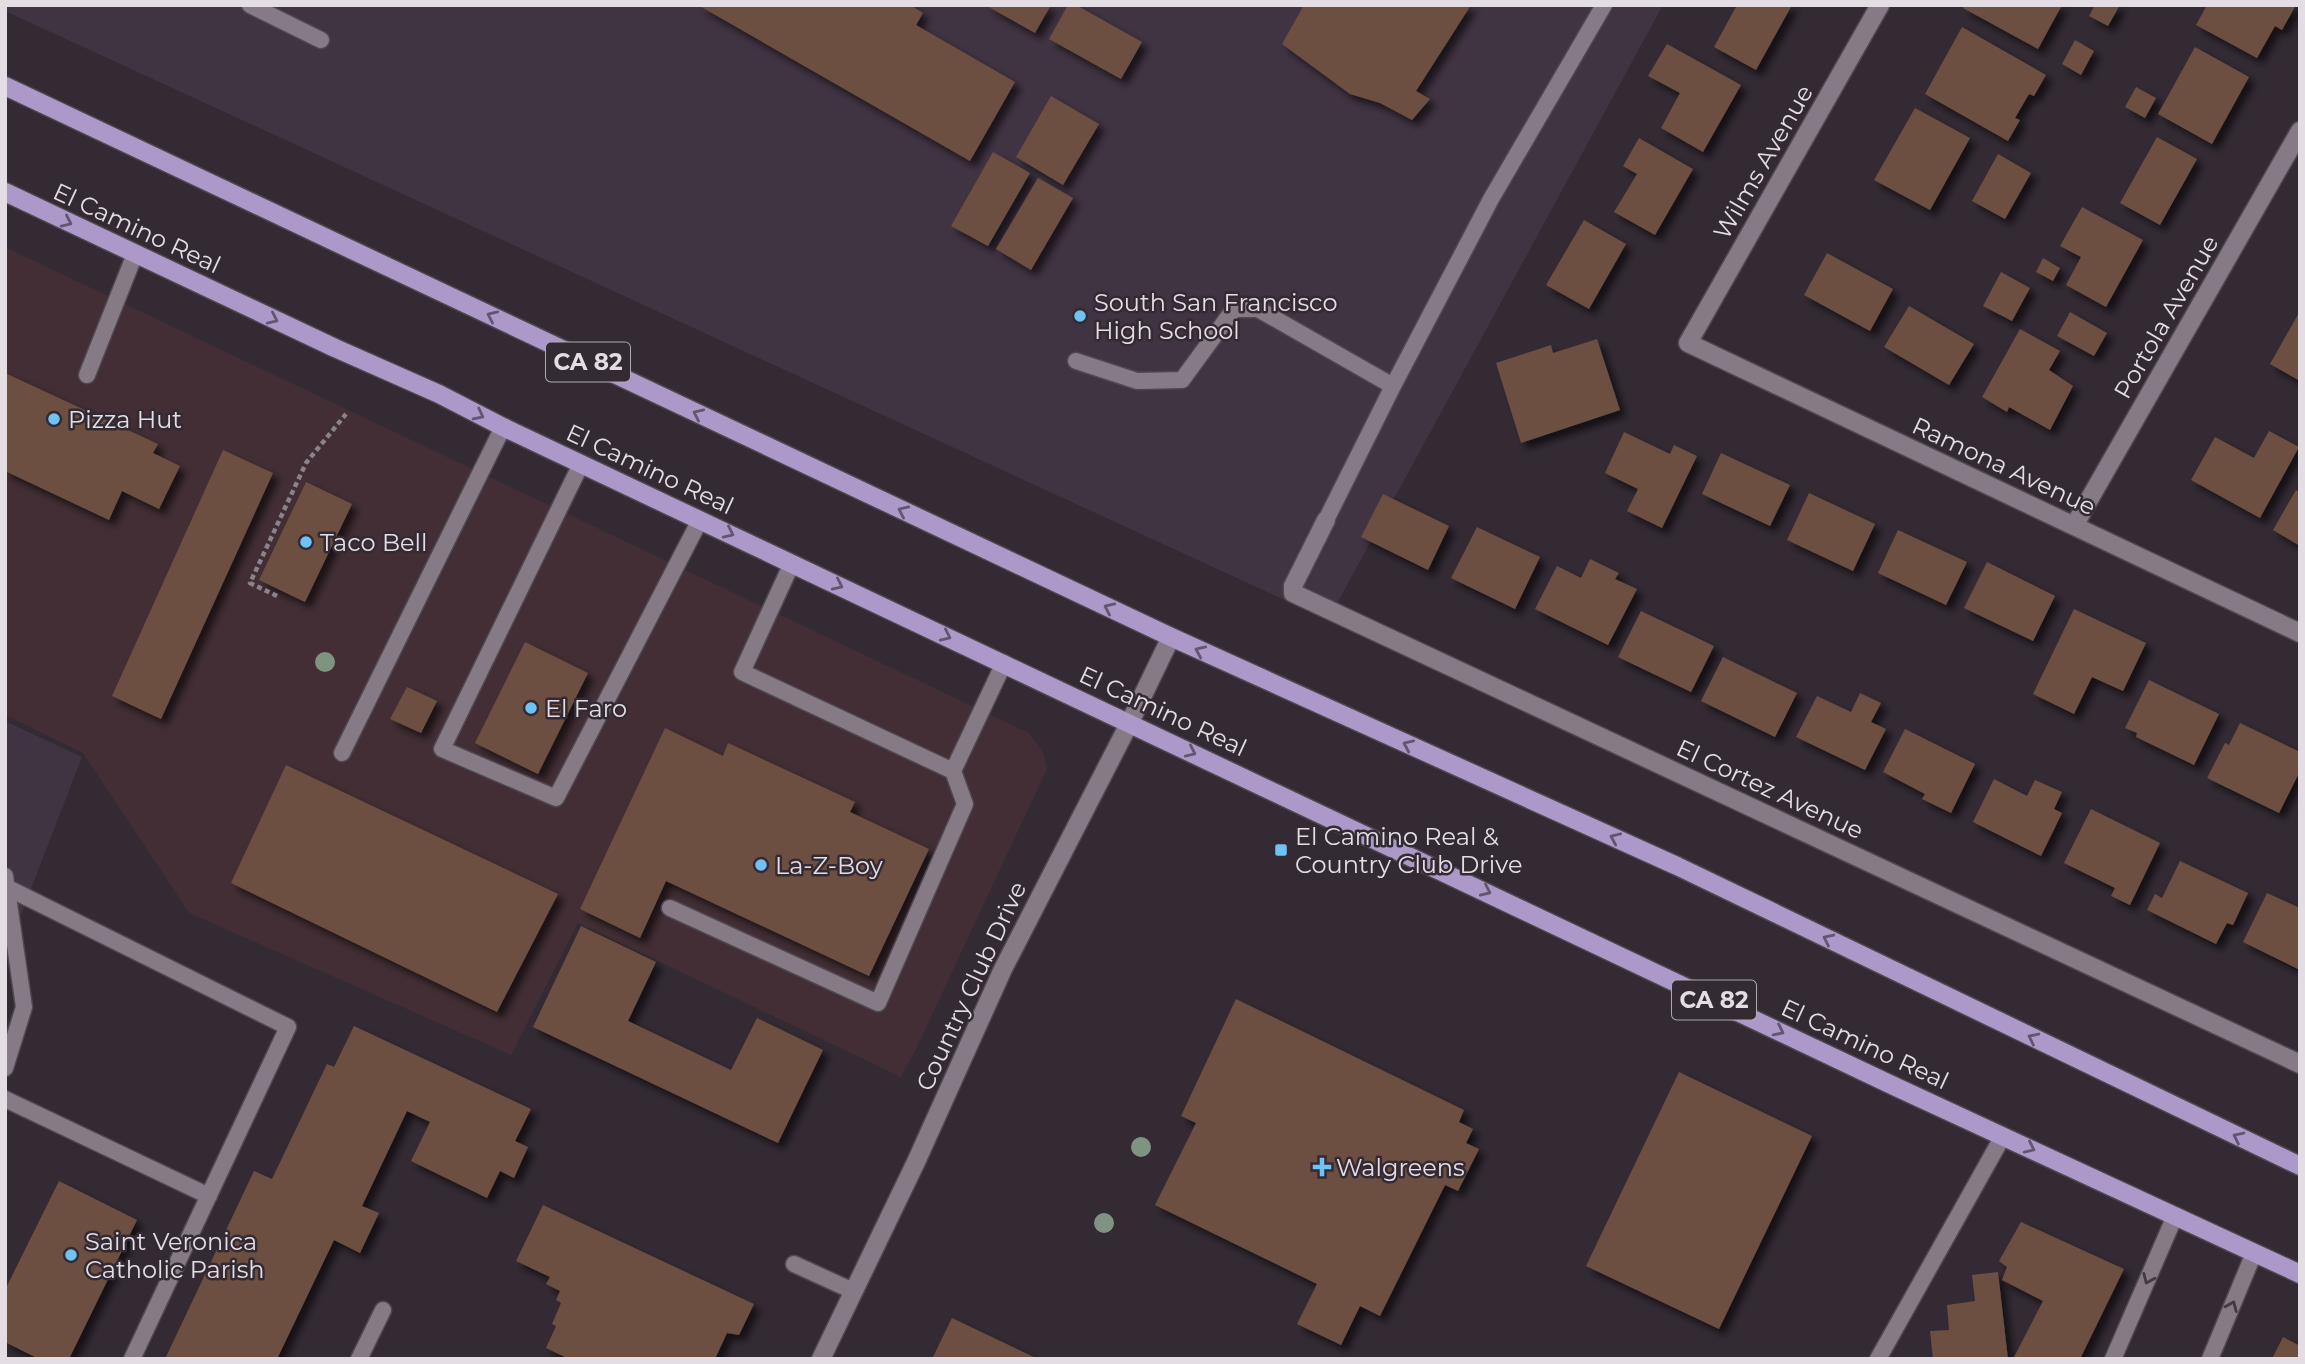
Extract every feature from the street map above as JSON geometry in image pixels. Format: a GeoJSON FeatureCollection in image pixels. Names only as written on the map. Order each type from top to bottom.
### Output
{"type":"FeatureCollection","features":[{"type":"Feature","properties":{"kind":"main road","name":"CA 82"},"geometry":{"type":"LineString","coordinates":[[5,86],[1171,638],[1677,866],[2300,1166]]}},
{"type":"Feature","properties":{"kind":"main road","name":"El Camino Real"},"geometry":{"type":"LineString","coordinates":[[5,192],[335,348],[439,394],[503,427],[1896,1087],[2300,1274]]}},
{"type":"Feature","properties":{"kind":"street","name":"Wilms Avenue"},"geometry":{"type":"LineString","coordinates":[[1688,343],[1880,5]]}},
{"type":"Feature","properties":{"kind":"street","name":"Portola Avenue"},"geometry":{"type":"LineString","coordinates":[[2074,526],[2300,131]]}},
{"type":"Feature","properties":{"kind":"street","name":"Ramona Avenue"},"geometry":{"type":"LineString","coordinates":[[1688,343],[2300,632]]}},
{"type":"Feature","properties":{"kind":"street","name":"El Cortez Avenue"},"geometry":{"type":"LineString","coordinates":[[1326,520],[1293,586],[1293,593],[2300,1064]]}},
{"type":"Feature","properties":{"kind":"street","name":"Country Club Drive"},"geometry":{"type":"LineString","coordinates":[[821,1359],[916,1162],[1003,969],[1171,638]]}},
{"type":"Feature","properties":{"kind":"lane"},"geometry":{"type":"LineString","coordinates":[[250,5],[321,40]]}},
{"type":"Feature","properties":{"kind":"lane"},"geometry":{"type":"LineString","coordinates":[[1326,520],[1491,200],[1604,5]]}},
{"type":"Feature","properties":{"kind":"lane"},"geometry":{"type":"LineString","coordinates":[[87,375],[135,254]]}},
{"type":"Feature","properties":{"kind":"lane"},"geometry":{"type":"LineString","coordinates":[[1076,361],[1137,381],[1182,380],[1234,309],[1258,309],[1393,386]]}},
{"type":"Feature","properties":{"kind":"lane"},"geometry":{"type":"LineString","coordinates":[[342,753],[503,427]]}},
{"type":"Feature","properties":{"kind":"lane"},"geometry":{"type":"LineString","coordinates":[[581,464],[442,749],[556,798],[700,520]]}},
{"type":"Feature","properties":{"kind":"lane"},"geometry":{"type":"LineString","coordinates":[[792,563],[742,672],[953,771]]}},
{"type":"Feature","properties":{"kind":"lane"},"geometry":{"type":"LineString","coordinates":[[670,908],[878,1003],[965,804],[953,771],[1003,663]]}},
{"type":"Feature","properties":{"kind":"lane"},"geometry":{"type":"LineString","coordinates":[[5,1068],[24,1007],[7,882]]}},
{"type":"Feature","properties":{"kind":"lane"},"geometry":{"type":"LineString","coordinates":[[7,882],[288,1027],[132,1359]]}},
{"type":"Feature","properties":{"kind":"lane"},"geometry":{"type":"LineString","coordinates":[[5,1099],[209,1196]]}},
{"type":"Feature","properties":{"kind":"lane"},"geometry":{"type":"LineString","coordinates":[[1878,1359],[2003,1136]]}},
{"type":"Feature","properties":{"kind":"lane"},"geometry":{"type":"LineString","coordinates":[[2113,1359],[2175,1216]]}},
{"type":"Feature","properties":{"kind":"lane"},"geometry":{"type":"LineString","coordinates":[[2210,1359],[2255,1253]]}},
{"type":"Feature","properties":{"kind":"lane"},"geometry":{"type":"LineString","coordinates":[[794,1264],[853,1291]]}},
{"type":"Feature","properties":{"kind":"lane"},"geometry":{"type":"LineString","coordinates":[[359,1359],[383,1310]]}},
{"type":"Feature","properties":{"kind":"path"},"geometry":{"type":"LineString","coordinates":[[277,596],[250,583],[306,463],[346,414]]}},
{"type":"Feature","properties":{"kind":"shaded area","name":"South San Francisco High School"},"geometry":{"type":"Polygon","coordinates":[[[5,5],[1663,5],[1328,620],[5,11],[5,5]]]}},
{"type":"Feature","properties":{"kind":"shaded area"},"geometry":{"type":"Polygon","coordinates":[[[5,247],[1029,733],[1043,752],[1047,769],[901,1077],[578,923],[511,1055],[189,913],[83,753],[5,715],[5,247]]]}},
{"type":"Feature","properties":{"kind":"shaded area"},"geometry":{"type":"Polygon","coordinates":[[[5,721],[82,757],[5,956],[5,721]]]}},
{"type":"Feature","properties":{"kind":"building"},"geometry":{"type":"Polygon","coordinates":[[[698,5],[910,5],[923,13],[916,25],[1015,82],[970,161],[698,5]]]}},
{"type":"Feature","properties":{"kind":"building"},"geometry":{"type":"Polygon","coordinates":[[[985,5],[1051,5],[1035,33],[985,5]]]}},
{"type":"Feature","properties":{"kind":"building"},"geometry":{"type":"Polygon","coordinates":[[[1068,5],[1076,5],[1142,42],[1121,79],[1049,39],[1068,5]]]}},
{"type":"Feature","properties":{"kind":"building"},"geometry":{"type":"Polygon","coordinates":[[[1304,5],[1471,5],[1416,91],[1430,99],[1412,120],[1380,103],[1350,94],[1282,44],[1304,5]]]}},
{"type":"Feature","properties":{"kind":"building"},"geometry":{"type":"Polygon","coordinates":[[[1737,5],[1792,5],[1756,70],[1714,47],[1737,5]]]}},
{"type":"Feature","properties":{"kind":"building"},"geometry":{"type":"Polygon","coordinates":[[[1965,5],[2062,5],[2038,49],[1963,8],[1965,5]]]}},
{"type":"Feature","properties":{"kind":"building"},"geometry":{"type":"Polygon","coordinates":[[[2095,5],[2120,5],[2108,26],[2089,16],[2095,5]]]}},
{"type":"Feature","properties":{"kind":"building"},"geometry":{"type":"Polygon","coordinates":[[[2207,5],[2296,5],[2282,30],[2275,26],[2257,58],[2196,25],[2207,5]]]}},
{"type":"Feature","properties":{"kind":"building"},"geometry":{"type":"Polygon","coordinates":[[[1962,27],[2046,75],[2034,96],[2029,94],[2015,118],[2020,120],[2008,141],[1925,94],[1962,27]]]}},
{"type":"Feature","properties":{"kind":"building"},"geometry":{"type":"Polygon","coordinates":[[[2075,40],[2094,51],[2081,75],[2062,64],[2075,40]]]}},
{"type":"Feature","properties":{"kind":"building"},"geometry":{"type":"Polygon","coordinates":[[[1667,44],[1741,85],[1703,152],[1661,128],[1680,93],[1648,76],[1667,44]]]}},
{"type":"Feature","properties":{"kind":"building"},"geometry":{"type":"Polygon","coordinates":[[[2195,47],[2249,77],[2212,144],[2158,114],[2195,47]]]}},
{"type":"Feature","properties":{"kind":"building"},"geometry":{"type":"Polygon","coordinates":[[[2136,87],[2156,98],[2145,118],[2125,107],[2136,87]]]}},
{"type":"Feature","properties":{"kind":"building"},"geometry":{"type":"Polygon","coordinates":[[[1051,96],[1099,124],[1063,185],[1016,157],[1051,96]]]}},
{"type":"Feature","properties":{"kind":"building"},"geometry":{"type":"Polygon","coordinates":[[[1915,108],[1970,138],[1930,210],[1874,180],[1915,108]]]}},
{"type":"Feature","properties":{"kind":"building"},"geometry":{"type":"Polygon","coordinates":[[[2157,137],[2197,159],[2160,225],[2120,203],[2157,137]]]}},
{"type":"Feature","properties":{"kind":"building"},"geometry":{"type":"Polygon","coordinates":[[[1639,138],[1693,169],[1655,235],[1614,212],[1637,174],[1623,166],[1639,138]]]}},
{"type":"Feature","properties":{"kind":"building"},"geometry":{"type":"Polygon","coordinates":[[[993,152],[1030,173],[988,246],[951,226],[993,152]]]}},
{"type":"Feature","properties":{"kind":"building"},"geometry":{"type":"Polygon","coordinates":[[[1998,154],[2031,173],[2005,219],[1972,201],[1998,154]]]}},
{"type":"Feature","properties":{"kind":"building"},"geometry":{"type":"Polygon","coordinates":[[[1038,178],[1073,198],[1031,270],[996,249],[1038,178]]]}},
{"type":"Feature","properties":{"kind":"building"},"geometry":{"type":"Polygon","coordinates":[[[2082,207],[2143,240],[2106,307],[2066,285],[2081,257],[2060,246],[2082,207]]]}},
{"type":"Feature","properties":{"kind":"building"},"geometry":{"type":"Polygon","coordinates":[[[1584,220],[1626,244],[1589,309],[1546,285],[1584,220]]]}},
{"type":"Feature","properties":{"kind":"building"},"geometry":{"type":"Polygon","coordinates":[[[1827,253],[1893,289],[1870,331],[1804,295],[1827,253]]]}},
{"type":"Feature","properties":{"kind":"building"},"geometry":{"type":"Polygon","coordinates":[[[2043,258],[2060,268],[2053,281],[2036,272],[2043,258]]]}},
{"type":"Feature","properties":{"kind":"building"},"geometry":{"type":"Polygon","coordinates":[[[2001,272],[2030,288],[2012,321],[1983,306],[2001,272]]]}},
{"type":"Feature","properties":{"kind":"building"},"geometry":{"type":"Polygon","coordinates":[[[1909,306],[1974,344],[1949,385],[1884,347],[1909,306]]]}},
{"type":"Feature","properties":{"kind":"building"},"geometry":{"type":"Polygon","coordinates":[[[2300,311],[2300,381],[2270,364],[2300,311]]]}},
{"type":"Feature","properties":{"kind":"building"},"geometry":{"type":"Polygon","coordinates":[[[2070,312],[2107,333],[2094,356],[2057,336],[2070,312]]]}},
{"type":"Feature","properties":{"kind":"building"},"geometry":{"type":"Polygon","coordinates":[[[2020,329],[2060,351],[2049,370],[2073,386],[2050,430],[2009,407],[2007,412],[1982,397],[2020,329]]]}},
{"type":"Feature","properties":{"kind":"building"},"geometry":{"type":"Polygon","coordinates":[[[1597,339],[1620,410],[1521,443],[1496,363],[1551,345],[1553,353],[1597,339]]]}},
{"type":"Feature","properties":{"kind":"building"},"geometry":{"type":"Polygon","coordinates":[[[5,373],[158,444],[153,453],[180,466],[159,509],[122,491],[109,520],[5,471],[5,373]]]}},
{"type":"Feature","properties":{"kind":"building"},"geometry":{"type":"Polygon","coordinates":[[[2269,431],[2299,447],[2260,518],[2191,480],[2215,437],[2254,458],[2269,431]]]}},
{"type":"Feature","properties":{"kind":"building"},"geometry":{"type":"Polygon","coordinates":[[[1624,432],[1670,454],[1674,445],[1697,456],[1662,528],[1627,511],[1638,489],[1605,473],[1624,432]]]}},
{"type":"Feature","properties":{"kind":"building"},"geometry":{"type":"Polygon","coordinates":[[[223,450],[273,473],[161,719],[112,696],[223,450]]]}},
{"type":"Feature","properties":{"kind":"building"},"geometry":{"type":"Polygon","coordinates":[[[1721,453],[1790,485],[1770,526],[1702,494],[1721,453]]]}},
{"type":"Feature","properties":{"kind":"building","name":"Taco Bell"},"geometry":{"type":"Polygon","coordinates":[[[306,482],[352,504],[305,602],[259,580],[306,482]]]}},
{"type":"Feature","properties":{"kind":"building"},"geometry":{"type":"Polygon","coordinates":[[[2296,490],[2300,493],[2300,546],[2273,530],[2296,490]]]}},
{"type":"Feature","properties":{"kind":"building"},"geometry":{"type":"Polygon","coordinates":[[[1809,493],[1875,524],[1853,571],[1787,540],[1809,493]]]}},
{"type":"Feature","properties":{"kind":"building"},"geometry":{"type":"Polygon","coordinates":[[[1383,494],[1449,526],[1428,570],[1361,537],[1383,494]]]}},
{"type":"Feature","properties":{"kind":"building"},"geometry":{"type":"Polygon","coordinates":[[[1477,527],[1540,557],[1515,609],[1451,578],[1477,527]]]}},
{"type":"Feature","properties":{"kind":"building"},"geometry":{"type":"Polygon","coordinates":[[[1898,530],[1967,562],[1946,605],[1878,573],[1898,530]]]}},
{"type":"Feature","properties":{"kind":"building"},"geometry":{"type":"Polygon","coordinates":[[[1590,559],[1619,573],[1615,579],[1637,589],[1608,645],[1535,609],[1557,566],[1581,578],[1590,559]]]}},
{"type":"Feature","properties":{"kind":"building"},"geometry":{"type":"Polygon","coordinates":[[[1987,562],[2055,596],[2033,641],[1964,608],[1987,562]]]}},
{"type":"Feature","properties":{"kind":"building"},"geometry":{"type":"Polygon","coordinates":[[[2074,609],[2146,643],[2123,691],[2092,677],[2074,714],[2033,694],[2074,609]]]}},
{"type":"Feature","properties":{"kind":"building"},"geometry":{"type":"Polygon","coordinates":[[[1641,611],[1714,646],[1691,692],[1618,657],[1641,611]]]}},
{"type":"Feature","properties":{"kind":"building","name":"El Faro"},"geometry":{"type":"Polygon","coordinates":[[[525,642],[588,673],[538,774],[475,743],[525,642]]]}},
{"type":"Feature","properties":{"kind":"building"},"geometry":{"type":"Polygon","coordinates":[[[1723,657],[1797,693],[1775,737],[1701,701],[1723,657]]]}},
{"type":"Feature","properties":{"kind":"building"},"geometry":{"type":"Polygon","coordinates":[[[2149,680],[2219,714],[2194,765],[2136,737],[2137,733],[2125,728],[2149,680]]]}},
{"type":"Feature","properties":{"kind":"building"},"geometry":{"type":"Polygon","coordinates":[[[407,687],[437,701],[421,733],[390,719],[407,687]]]}},
{"type":"Feature","properties":{"kind":"building"},"geometry":{"type":"Polygon","coordinates":[[[1860,693],[1881,703],[1871,722],[1886,729],[1865,770],[1796,737],[1817,696],[1851,712],[1860,693]]]}},
{"type":"Feature","properties":{"kind":"building"},"geometry":{"type":"Polygon","coordinates":[[[2240,723],[2300,752],[2300,771],[2279,813],[2207,778],[2225,743],[2229,745],[2240,723]]]}},
{"type":"Feature","properties":{"kind":"building","name":"La-Z-Boy"},"geometry":{"type":"Polygon","coordinates":[[[665,728],[723,756],[728,743],[855,802],[850,812],[929,849],[869,976],[666,881],[640,938],[580,909],[665,728]]]}},
{"type":"Feature","properties":{"kind":"building"},"geometry":{"type":"Polygon","coordinates":[[[1905,729],[1975,764],[1951,813],[1922,799],[1925,794],[1883,772],[1905,729]]]}},
{"type":"Feature","properties":{"kind":"building"},"geometry":{"type":"Polygon","coordinates":[[[286,765],[558,894],[497,1012],[231,883],[286,765]]]}},
{"type":"Feature","properties":{"kind":"building"},"geometry":{"type":"Polygon","coordinates":[[[1994,779],[2027,796],[2035,780],[2062,792],[2054,809],[2062,813],[2041,856],[1973,822],[1994,779]]]}},
{"type":"Feature","properties":{"kind":"building"},"geometry":{"type":"Polygon","coordinates":[[[2091,809],[2160,843],[2130,905],[2111,896],[2115,888],[2064,863],[2091,809]]]}},
{"type":"Feature","properties":{"kind":"building"},"geometry":{"type":"Polygon","coordinates":[[[2180,861],[2248,893],[2233,925],[2227,923],[2216,944],[2147,910],[2155,894],[2162,898],[2180,861]]]}},
{"type":"Feature","properties":{"kind":"building"},"geometry":{"type":"Polygon","coordinates":[[[2267,893],[2300,908],[2300,970],[2243,942],[2267,893]]]}},
{"type":"Feature","properties":{"kind":"building"},"geometry":{"type":"Polygon","coordinates":[[[581,926],[656,962],[628,1021],[731,1070],[757,1018],[823,1050],[778,1143],[533,1027],[581,926]]]}},
{"type":"Feature","properties":{"kind":"building","name":"Walgreens"},"geometry":{"type":"Polygon","coordinates":[[[1236,999],[1464,1110],[1459,1122],[1473,1129],[1466,1143],[1479,1149],[1458,1191],[1445,1185],[1380,1316],[1360,1306],[1341,1345],[1297,1324],[1317,1284],[1155,1205],[1196,1123],[1181,1116],[1236,999]]]}},
{"type":"Feature","properties":{"kind":"building"},"geometry":{"type":"Polygon","coordinates":[[[354,1026],[531,1109],[515,1141],[528,1147],[514,1178],[500,1171],[487,1198],[411,1161],[430,1122],[407,1111],[362,1206],[379,1213],[360,1253],[334,1240],[277,1359],[165,1359],[254,1171],[272,1179],[327,1064],[334,1067],[354,1026]]]}},
{"type":"Feature","properties":{"kind":"building"},"geometry":{"type":"Polygon","coordinates":[[[1679,1072],[1812,1136],[1719,1329],[1586,1266],[1679,1072]]]}},
{"type":"Feature","properties":{"kind":"building","name":"Saint Veronica Catholic Parish"},"geometry":{"type":"Polygon","coordinates":[[[59,1181],[137,1220],[69,1359],[39,1359],[5,1342],[5,1290],[59,1181]]]}},
{"type":"Feature","properties":{"kind":"building"},"geometry":{"type":"Polygon","coordinates":[[[543,1205],[754,1304],[739,1335],[727,1333],[715,1359],[569,1359],[546,1348],[556,1326],[552,1324],[561,1303],[556,1300],[560,1291],[546,1284],[550,1277],[516,1261],[543,1205]]]}},
{"type":"Feature","properties":{"kind":"building"},"geometry":{"type":"Polygon","coordinates":[[[2021,1222],[2124,1269],[2080,1359],[2013,1359],[2043,1301],[2002,1280],[2007,1267],[1999,1261],[2021,1222]]]}},
{"type":"Feature","properties":{"kind":"building"},"geometry":{"type":"Polygon","coordinates":[[[1998,1272],[2008,1359],[1933,1359],[1930,1331],[1949,1330],[1947,1305],[1975,1301],[1972,1275],[1998,1272]]]}},
{"type":"Feature","properties":{"kind":"building"},"geometry":{"type":"Polygon","coordinates":[[[952,1318],[1038,1359],[932,1359],[952,1318]]]}},
{"type":"Feature","properties":{"kind":"building"},"geometry":{"type":"Polygon","coordinates":[[[2283,1337],[2300,1346],[2300,1359],[2272,1359],[2283,1337]]]}},
{"type":"Feature","properties":{"kind":"place","name":"South San Francisco High School"},"geometry":{"type":"Point","coordinates":[1080,316]}},
{"type":"Feature","properties":{"kind":"place","name":"Pizza Hut"},"geometry":{"type":"Point","coordinates":[54,419]}},
{"type":"Feature","properties":{"kind":"place","name":"Taco Bell"},"geometry":{"type":"Point","coordinates":[306,542]}},
{"type":"Feature","properties":{"kind":"place","name":"El Faro"},"geometry":{"type":"Point","coordinates":[531,708]}},
{"type":"Feature","properties":{"kind":"place","name":"El Camino Real & Country Club Drive"},"geometry":{"type":"Point","coordinates":[1281,850]}},
{"type":"Feature","properties":{"kind":"place","name":"La-Z-Boy"},"geometry":{"type":"Point","coordinates":[761,865]}},
{"type":"Feature","properties":{"kind":"place","name":"Walgreens"},"geometry":{"type":"Point","coordinates":[1322,1167]}},
{"type":"Feature","properties":{"kind":"place","name":"Saint Veronica Catholic Parish"},"geometry":{"type":"Point","coordinates":[71,1255]}}]}
